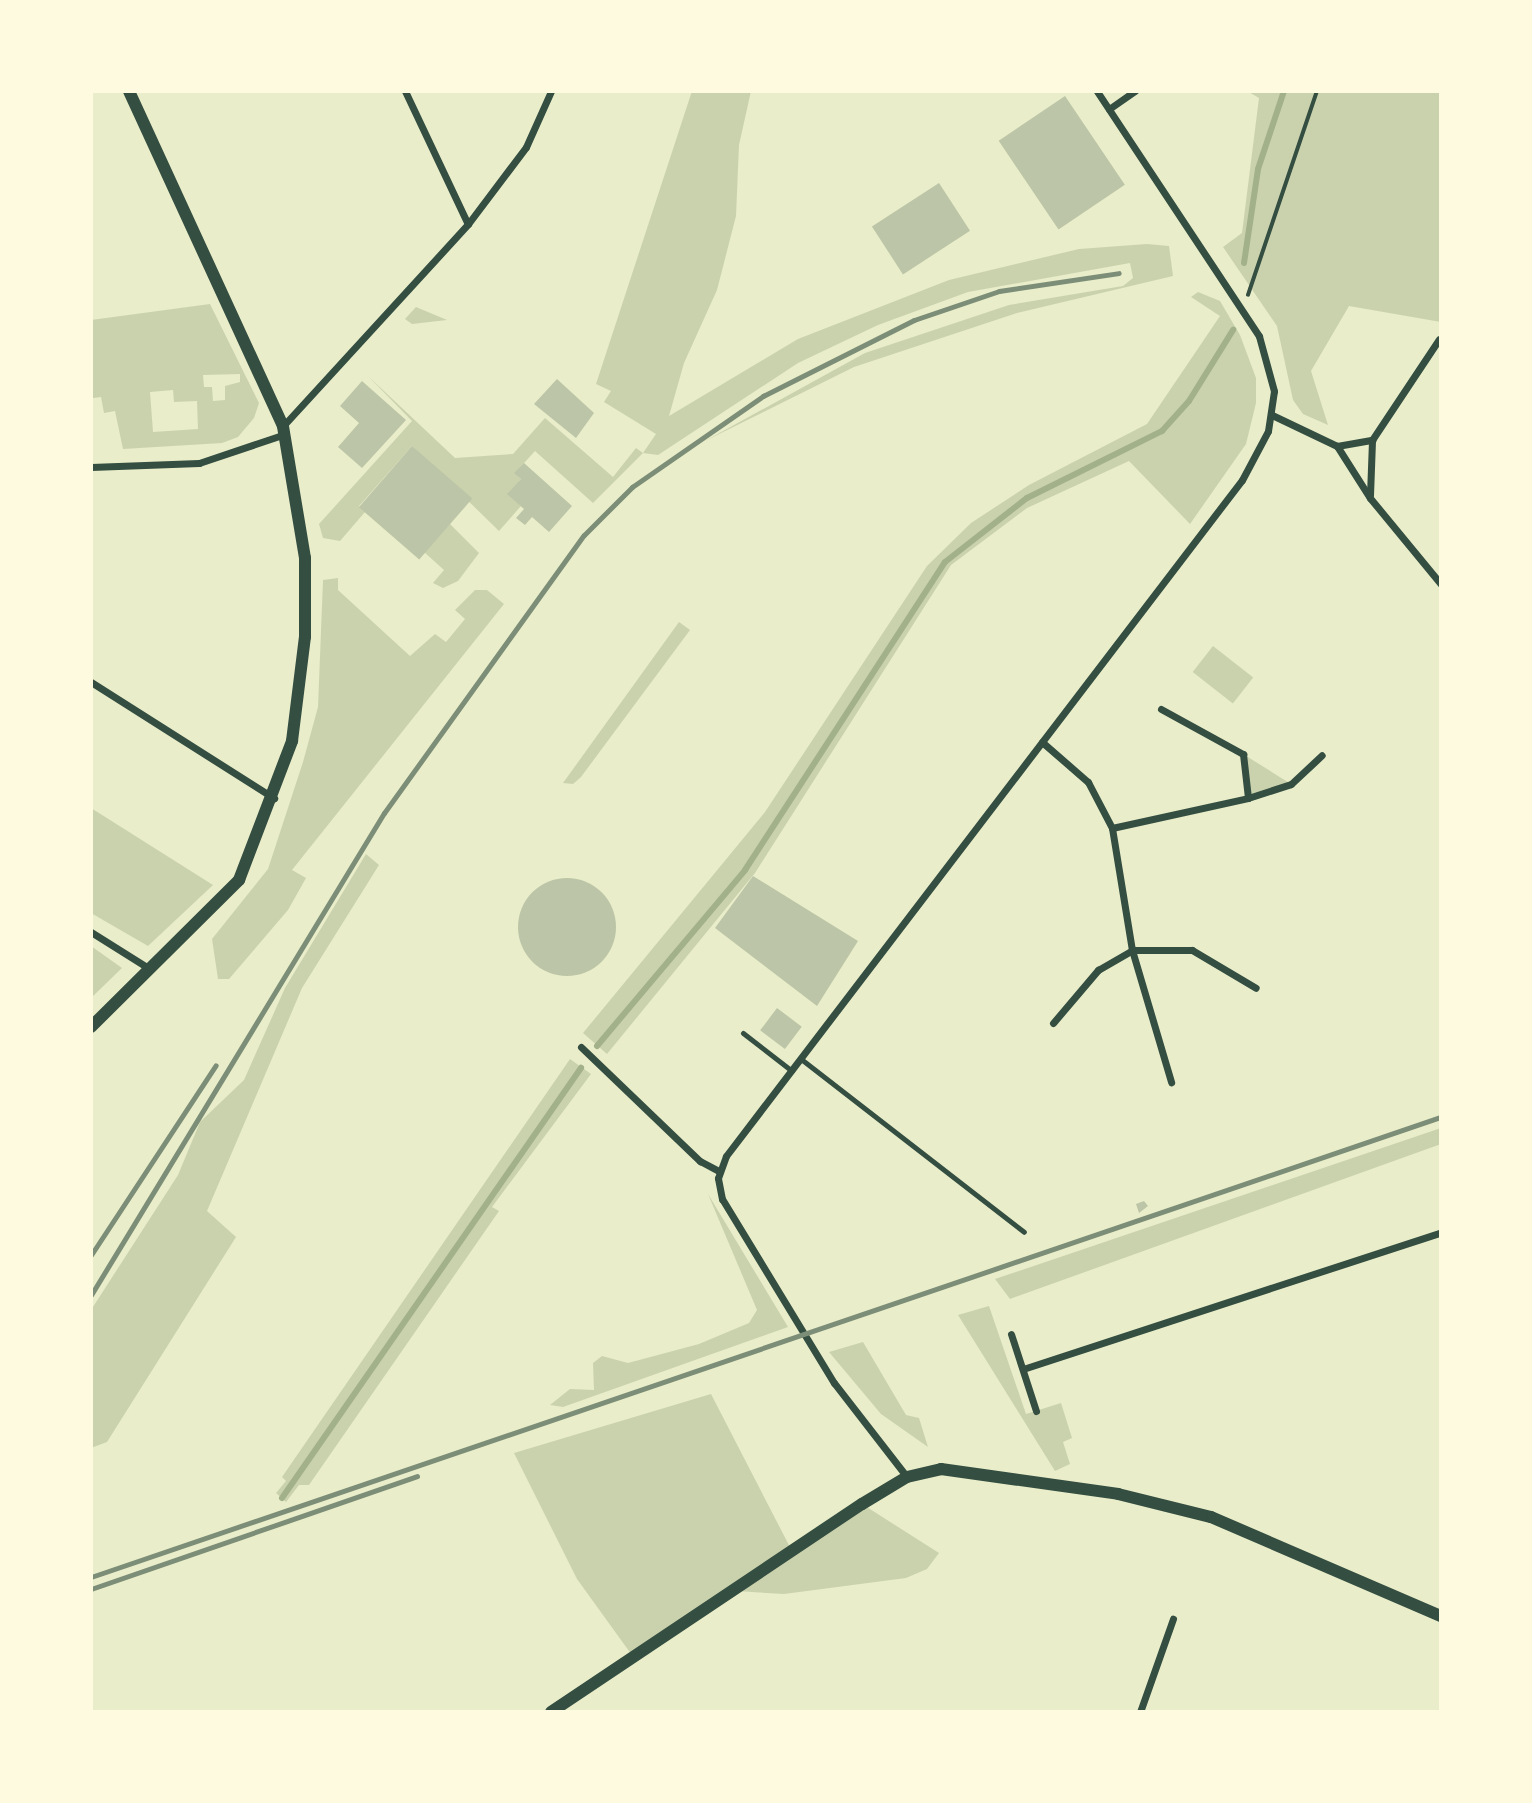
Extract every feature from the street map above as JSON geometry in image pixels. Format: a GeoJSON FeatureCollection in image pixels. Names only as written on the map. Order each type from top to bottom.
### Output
{"type":"FeatureCollection","features":[{"type":"Feature","properties":{"kind":"street"},"geometry":{"type":"LineString","coordinates":[[91,1027],[152,970],[239,880],[274,798],[299,711],[306,618],[305,558],[284,430],[130,91]]}},
{"type":"Feature","properties":{"kind":"street"},"geometry":{"type":"LineString","coordinates":[[405,91],[468,224]]}},
{"type":"Feature","properties":{"kind":"street"},"geometry":{"type":"LineString","coordinates":[[91,467],[199,463],[284,430],[468,224],[526,147],[551,91]]}},
{"type":"Feature","properties":{"kind":"street"},"geometry":{"type":"LineString","coordinates":[[907,1477],[822,1362],[722,1199],[719,1171],[801,1059],[1242,480],[1272,415],[1270,363],[1243,310],[1097,91]]}},
{"type":"Feature","properties":{"kind":"street"},"geometry":{"type":"LineString","coordinates":[[1109,109],[1135,91]]}},
{"type":"Feature","properties":{"kind":"street"},"geometry":{"type":"LineString","coordinates":[[1370,498],[1372,440],[1439,339]]}},
{"type":"Feature","properties":{"kind":"street"},"geometry":{"type":"LineString","coordinates":[[1272,415],[1337,446],[1370,498],[1441,584]]}},
{"type":"Feature","properties":{"kind":"street"},"geometry":{"type":"LineString","coordinates":[[1337,446],[1372,440]]}},
{"type":"Feature","properties":{"kind":"street"},"geometry":{"type":"LineString","coordinates":[[91,682],[274,798]]}},
{"type":"Feature","properties":{"kind":"street"},"geometry":{"type":"LineString","coordinates":[[1161,709],[1243,754],[1248,798]]}},
{"type":"Feature","properties":{"kind":"street"},"geometry":{"type":"LineString","coordinates":[[1042,742],[1088,782],[1112,828],[1132,950],[1171,1082]]}},
{"type":"Feature","properties":{"kind":"street"},"geometry":{"type":"LineString","coordinates":[[1112,828],[1248,798],[1291,784],[1322,754]]}},
{"type":"Feature","properties":{"kind":"street"},"geometry":{"type":"LineString","coordinates":[[91,932],[152,970]]}},
{"type":"Feature","properties":{"kind":"street"},"geometry":{"type":"LineString","coordinates":[[1053,1023],[1098,970],[1132,950],[1192,950],[1256,988]]}},
{"type":"Feature","properties":{"kind":"street"},"geometry":{"type":"LineString","coordinates":[[581,1047],[700,1161],[719,1171]]}},
{"type":"Feature","properties":{"kind":"street"},"geometry":{"type":"LineString","coordinates":[[1023,1369],[1441,1232]]}},
{"type":"Feature","properties":{"kind":"street"},"geometry":{"type":"LineString","coordinates":[[1011,1334],[1036,1410]]}},
{"type":"Feature","properties":{"kind":"street"},"geometry":{"type":"LineString","coordinates":[[551,1712],[907,1477],[952,1469],[1118,1494],[1211,1517],[1441,1616]]}},
{"type":"Feature","properties":{"kind":"street"},"geometry":{"type":"LineString","coordinates":[[1140,1712],[1173,1619]]}},
{"type":"Feature","properties":{"kind":"lane"},"geometry":{"type":"LineString","coordinates":[[743,1033],[792,1071]]}},
{"type":"Feature","properties":{"kind":"lane"},"geometry":{"type":"LineString","coordinates":[[801,1059],[1024,1232]]}},
{"type":"Feature","properties":{"kind":"path"},"geometry":{"type":"LineString","coordinates":[[1243,310],[1317,91]]}},
{"type":"Feature","properties":{"kind":"green space"},"geometry":{"type":"Polygon","coordinates":[[[692,91],[751,91],[739,145],[736,216],[717,290],[684,363],[669,416],[798,339],[949,280],[1079,249],[1147,244],[1169,246],[1173,276],[1017,313],[854,367],[705,441],[865,353],[1009,305],[1123,286],[1133,278],[1130,263],[968,292],[878,325],[798,363],[658,455],[643,453],[656,434],[604,402],[611,391],[596,384],[692,91]]]}},
{"type":"Feature","properties":{"kind":"green space"},"geometry":{"type":"Polygon","coordinates":[[[1247,91],[1441,91],[1441,322],[1349,306],[1311,371],[1328,425],[1303,414],[1293,400],[1277,326],[1223,247],[1242,233],[1259,98],[1247,91]]]}},
{"type":"Feature","properties":{"kind":"green space"},"geometry":{"type":"Polygon","coordinates":[[[1198,292],[1220,301],[1240,335],[1256,378],[1256,403],[1246,444],[1190,524],[1129,461],[1027,508],[951,565],[755,873],[607,1054],[583,1033],[765,812],[927,566],[971,523],[1029,485],[1147,424],[1220,316],[1191,297],[1198,292]]]}},
{"type":"Feature","properties":{"kind":"green space"},"geometry":{"type":"Polygon","coordinates":[[[210,304],[259,403],[254,418],[238,437],[222,443],[123,449],[115,411],[104,413],[101,397],[93,398],[91,407],[91,320],[210,304]],[[240,374],[203,375],[204,387],[212,387],[213,401],[225,400],[225,386],[240,382],[240,374]],[[173,390],[150,392],[153,432],[198,429],[197,401],[174,402],[173,390]]]}},
{"type":"Feature","properties":{"kind":"green space"},"geometry":{"type":"Polygon","coordinates":[[[416,307],[447,320],[412,324],[405,319],[416,307]]]}},
{"type":"Feature","properties":{"kind":"green space"},"geometry":{"type":"Polygon","coordinates":[[[368,376],[455,458],[513,454],[545,418],[613,477],[636,448],[643,453],[593,503],[535,451],[515,473],[521,479],[508,494],[521,506],[499,531],[412,446],[359,506],[365,512],[340,541],[323,538],[319,524],[412,421],[368,376]]]}},
{"type":"Feature","properties":{"kind":"green space"},"geometry":{"type":"Polygon","coordinates":[[[450,524],[479,553],[458,581],[443,588],[433,583],[444,570],[424,552],[450,524]]]}},
{"type":"Feature","properties":{"kind":"green space"},"geometry":{"type":"Polygon","coordinates":[[[338,578],[338,590],[410,656],[435,634],[446,642],[465,619],[455,610],[475,590],[487,590],[504,604],[292,870],[306,878],[288,910],[229,979],[218,979],[212,939],[268,869],[303,762],[318,707],[323,580],[338,578]]]}},
{"type":"Feature","properties":{"kind":"green space"},"geometry":{"type":"Polygon","coordinates":[[[679,622],[690,630],[581,777],[573,784],[563,783],[679,622]]]}},
{"type":"Feature","properties":{"kind":"green space"},"geometry":{"type":"Polygon","coordinates":[[[1213,646],[1253,677],[1233,703],[1193,672],[1213,646]]]}},
{"type":"Feature","properties":{"kind":"green space"},"geometry":{"type":"Polygon","coordinates":[[[1243,754],[1291,784],[1248,798],[1243,754]]]}},
{"type":"Feature","properties":{"kind":"green space"},"geometry":{"type":"Polygon","coordinates":[[[91,808],[213,885],[148,946],[91,913],[91,808]]]}},
{"type":"Feature","properties":{"kind":"green space"},"geometry":{"type":"Polygon","coordinates":[[[366,854],[379,865],[302,988],[207,1211],[236,1237],[107,1442],[91,1448],[91,1310],[178,1175],[200,1122],[244,1080],[285,988],[366,854]]]}},
{"type":"Feature","properties":{"kind":"green space"},"geometry":{"type":"Polygon","coordinates":[[[91,946],[122,968],[91,998],[91,946]]]}},
{"type":"Feature","properties":{"kind":"green space"},"geometry":{"type":"Polygon","coordinates":[[[570,1059],[591,1074],[492,1207],[499,1211],[309,1485],[299,1485],[286,1502],[276,1493],[286,1481],[282,1477],[570,1059]]]}},
{"type":"Feature","properties":{"kind":"green space"},"geometry":{"type":"Polygon","coordinates":[[[1441,1128],[1441,1144],[1010,1299],[995,1279],[1441,1128]]]}},
{"type":"Feature","properties":{"kind":"green space"},"geometry":{"type":"Polygon","coordinates":[[[708,1194],[788,1327],[563,1407],[550,1405],[570,1389],[594,1390],[593,1363],[602,1356],[628,1363],[699,1344],[749,1323],[757,1310],[708,1194]]]}},
{"type":"Feature","properties":{"kind":"green space"},"geometry":{"type":"Polygon","coordinates":[[[989,1306],[1026,1414],[1061,1403],[1072,1438],[1063,1442],[1070,1464],[1055,1471],[958,1315],[989,1306]]]}},
{"type":"Feature","properties":{"kind":"green space"},"geometry":{"type":"Polygon","coordinates":[[[863,1342],[906,1415],[919,1418],[928,1447],[881,1414],[829,1352],[863,1342]]]}},
{"type":"Feature","properties":{"kind":"green space"},"geometry":{"type":"Polygon","coordinates":[[[711,1394],[793,1553],[862,1504],[939,1553],[927,1569],[906,1578],[784,1594],[736,1591],[634,1658],[577,1579],[514,1453],[711,1394]]]}},
{"type":"Feature","properties":{"kind":"building"},"geometry":{"type":"Polygon","coordinates":[[[1065,96],[1125,185],[1059,229],[999,141],[1065,96]]]}},
{"type":"Feature","properties":{"kind":"building"},"geometry":{"type":"Polygon","coordinates":[[[939,183],[970,231],[903,274],[872,227],[939,183]]]}},
{"type":"Feature","properties":{"kind":"building"},"geometry":{"type":"Polygon","coordinates":[[[557,379],[594,413],[576,438],[534,404],[557,379]]]}},
{"type":"Feature","properties":{"kind":"building"},"geometry":{"type":"Polygon","coordinates":[[[362,381],[406,420],[362,468],[338,447],[359,423],[340,406],[362,381]]]}},
{"type":"Feature","properties":{"kind":"building"},"geometry":{"type":"Polygon","coordinates":[[[412,446],[472,498],[419,560],[359,507],[412,446]]]}},
{"type":"Feature","properties":{"kind":"building"},"geometry":{"type":"Polygon","coordinates":[[[524,463],[572,506],[549,532],[532,517],[525,525],[516,518],[524,509],[507,494],[521,479],[514,473],[524,463]]]}},
{"type":"Feature","properties":{"kind":"building"},"geometry":{"type":"Polygon","coordinates":[[[753,876],[858,941],[817,1006],[715,928],[753,876]]]}},
{"type":"Feature","properties":{"kind":"building"},"geometry":{"type":"Polygon","coordinates":[[[567,878],[586,882],[601,893],[612,908],[616,927],[612,946],[601,961],[586,972],[567,976],[548,972],[533,961],[522,946],[518,927],[522,908],[533,893],[548,882],[567,878]]]}},
{"type":"Feature","properties":{"kind":"building"},"geometry":{"type":"Polygon","coordinates":[[[777,1008],[802,1027],[785,1049],[760,1030],[777,1008]]]}},
{"type":"Feature","properties":{"kind":"building"},"geometry":{"type":"Polygon","coordinates":[[[1144,1201],[1148,1206],[1139,1213],[1136,1204],[1144,1201]]]}},
{"type":"Feature","properties":{"kind":"waterway"},"geometry":{"type":"LineString","coordinates":[[1244,263],[1258,169],[1284,91]]}},
{"type":"Feature","properties":{"kind":"waterway"},"geometry":{"type":"LineString","coordinates":[[597,1046],[745,870],[945,562],[1027,498],[1162,431],[1189,401],[1233,330]]}},
{"type":"Feature","properties":{"kind":"waterway"},"geometry":{"type":"LineString","coordinates":[[282,1498],[581,1068]]}},
{"type":"Feature","properties":{"kind":"railway"},"geometry":{"type":"LineString","coordinates":[[91,1295],[384,813],[584,535],[632,487],[763,396],[914,320],[999,291],[1119,273]]}},
{"type":"Feature","properties":{"kind":"railway"},"geometry":{"type":"LineString","coordinates":[[91,1255],[216,1065]]}},
{"type":"Feature","properties":{"kind":"railway"},"geometry":{"type":"LineString","coordinates":[[91,1577],[1441,1117]]}},
{"type":"Feature","properties":{"kind":"railway"},"geometry":{"type":"LineString","coordinates":[[91,1589],[417,1476]]}}]}
